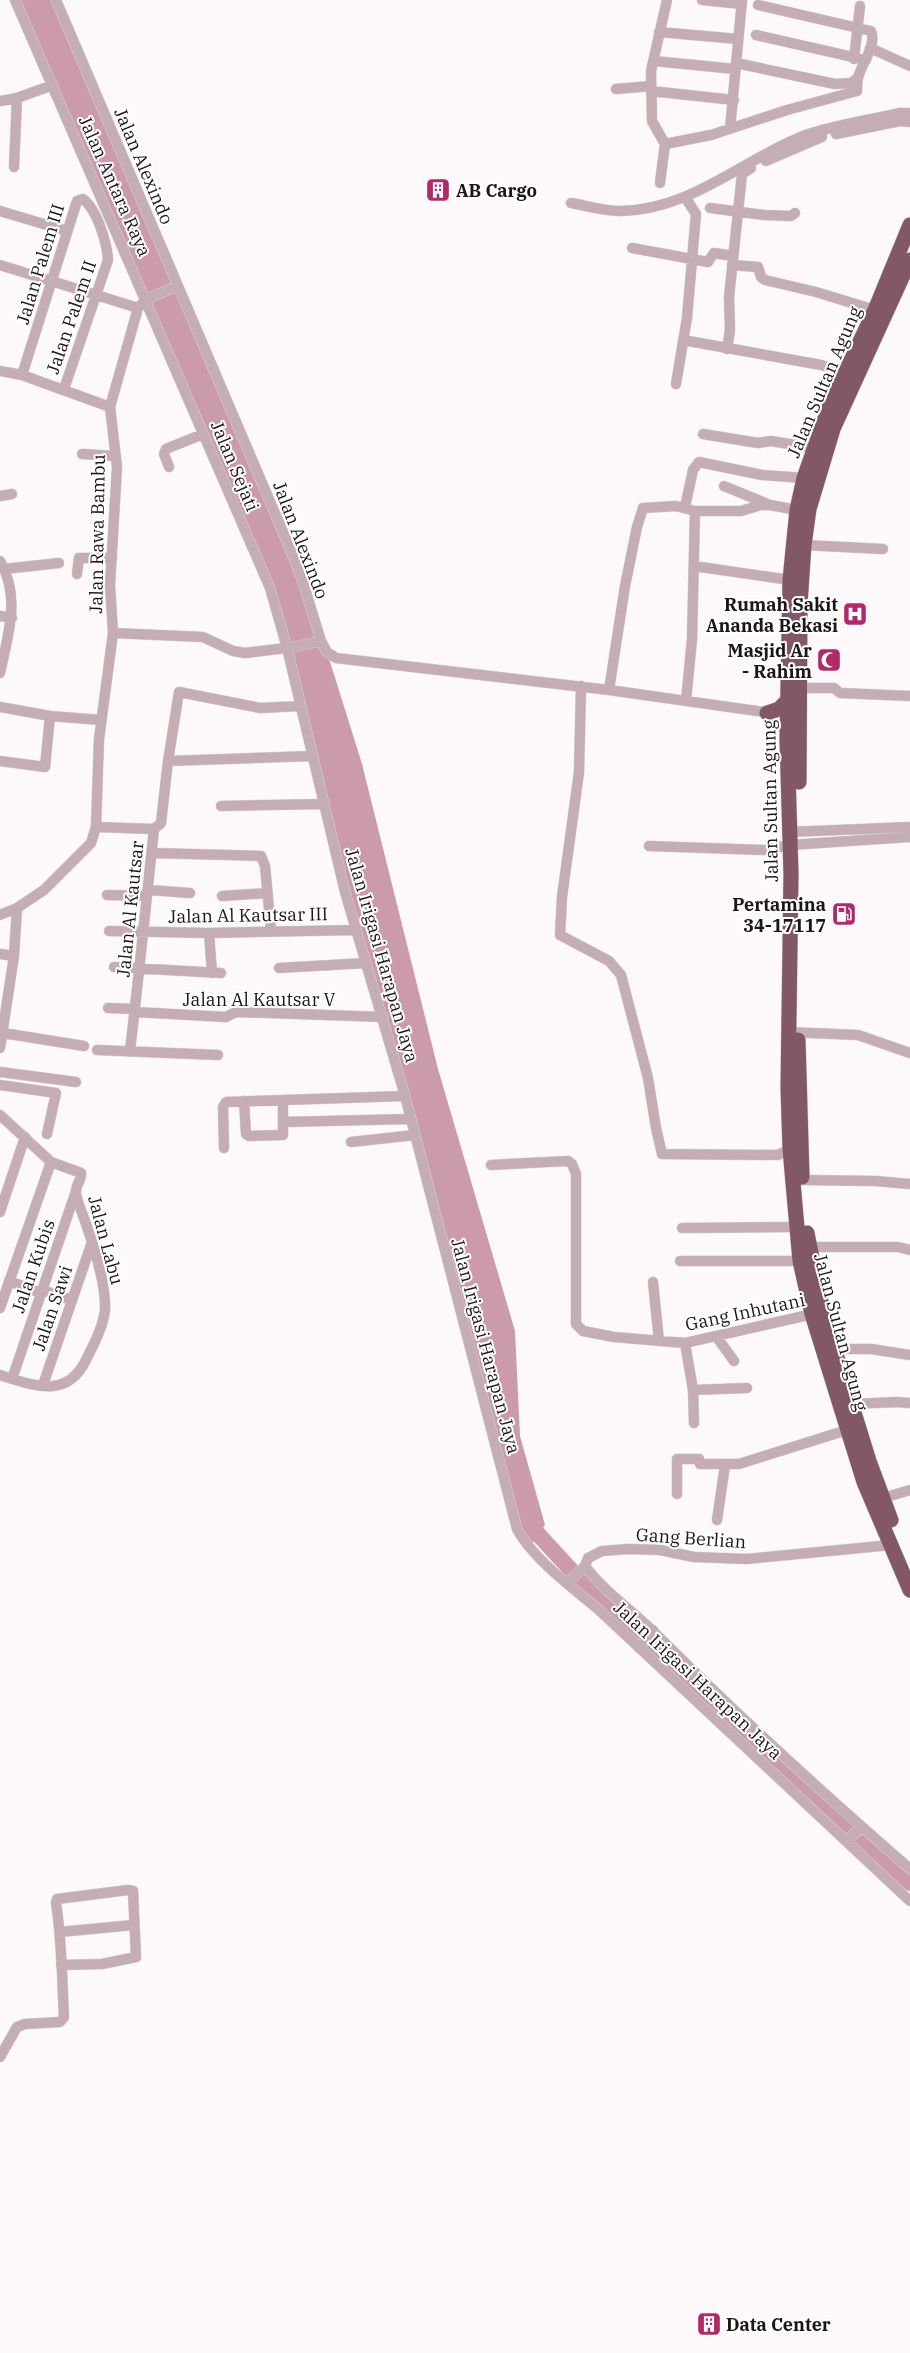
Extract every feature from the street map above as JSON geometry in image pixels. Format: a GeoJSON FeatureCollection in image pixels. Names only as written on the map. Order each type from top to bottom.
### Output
{"type":"FeatureCollection","features":[{"type":"Feature","properties":{"kind":"highway","name":"Jalan Sultan Agung"},"geometry":{"type":"LineString","coordinates":[[910,225],[875,310],[845,372],[814,448],[804,478],[798,510],[790,580],[794,839],[790,1149],[800,1261],[818,1313],[847,1430],[864,1482],[910,1590]]}},
{"type":"Feature","properties":{"kind":"highway","name":"Jalan Sultan Agung"},"geometry":{"type":"LineString","coordinates":[[792,705],[804,545],[809,509],[833,429],[910,260]]}},
{"type":"Feature","properties":{"kind":"highway"},"geometry":{"type":"LineString","coordinates":[[767,713],[792,705]]}},
{"type":"Feature","properties":{"kind":"highway","name":"Jalan Sultan Agung"},"geometry":{"type":"LineString","coordinates":[[793,1032],[802,1180],[818,1313],[835,1349],[869,1461],[910,1570]]}},
{"type":"Feature","properties":{"kind":"street","name":"Jalan Antara Raya"},"geometry":{"type":"LineString","coordinates":[[15,0],[150,298]]}},
{"type":"Feature","properties":{"kind":"street","name":"Jalan Alexindo"},"geometry":{"type":"LineString","coordinates":[[56,0],[173,288],[292,555],[321,641],[327,652],[336,658],[581,686],[767,713]]}},
{"type":"Feature","properties":{"kind":"street"},"geometry":{"type":"LineString","coordinates":[[660,183],[665,144],[653,123],[651,89],[654,61],[667,0]]}},
{"type":"Feature","properties":{"kind":"street"},"geometry":{"type":"LineString","coordinates":[[702,0],[742,2],[730,129]]}},
{"type":"Feature","properties":{"kind":"street"},"geometry":{"type":"LineString","coordinates":[[665,144],[700,138],[787,110],[856,92],[858,78],[870,48],[872,32],[758,5]]}},
{"type":"Feature","properties":{"kind":"street"},"geometry":{"type":"LineString","coordinates":[[854,59],[860,6]]}},
{"type":"Feature","properties":{"kind":"street"},"geometry":{"type":"LineString","coordinates":[[660,32],[738,39]]}},
{"type":"Feature","properties":{"kind":"street"},"geometry":{"type":"LineString","coordinates":[[756,35],[854,59],[866,60]]}},
{"type":"Feature","properties":{"kind":"street"},"geometry":{"type":"LineString","coordinates":[[870,48],[910,66]]}},
{"type":"Feature","properties":{"kind":"street"},"geometry":{"type":"LineString","coordinates":[[654,61],[736,66],[835,84],[851,83],[858,78]]}},
{"type":"Feature","properties":{"kind":"street"},"geometry":{"type":"LineString","coordinates":[[0,101],[17,98],[53,85]]}},
{"type":"Feature","properties":{"kind":"street"},"geometry":{"type":"LineString","coordinates":[[616,88],[651,89],[734,100]]}},
{"type":"Feature","properties":{"kind":"street"},"geometry":{"type":"LineString","coordinates":[[14,167],[17,98]]}},
{"type":"Feature","properties":{"kind":"street"},"geometry":{"type":"LineString","coordinates":[[572,203],[620,211],[651,208],[685,198],[776,148],[805,136],[900,113],[910,113]]}},
{"type":"Feature","properties":{"kind":"street"},"geometry":{"type":"LineString","coordinates":[[727,349],[730,330],[729,303],[742,174],[821,137],[900,121],[910,122]]}},
{"type":"Feature","properties":{"kind":"street","name":"Jalan Palem III"},"geometry":{"type":"LineString","coordinates":[[22,375],[77,201],[82,198],[86,200]]}},
{"type":"Feature","properties":{"kind":"street"},"geometry":{"type":"LineString","coordinates":[[676,384],[687,318],[696,212],[685,198]]}},
{"type":"Feature","properties":{"kind":"street","name":"Jalan Palem II"},"geometry":{"type":"LineString","coordinates":[[64,389],[106,269],[108,251],[101,229],[86,200]]}},
{"type":"Feature","properties":{"kind":"street"},"geometry":{"type":"LineString","coordinates":[[710,208],[739,213],[791,216],[795,213]]}},
{"type":"Feature","properties":{"kind":"street"},"geometry":{"type":"LineString","coordinates":[[0,212],[67,231]]}},
{"type":"Feature","properties":{"kind":"street"},"geometry":{"type":"LineString","coordinates":[[632,248],[709,262],[714,253],[758,267],[761,277],[765,280],[816,292],[875,310]]}},
{"type":"Feature","properties":{"kind":"street"},"geometry":{"type":"LineString","coordinates":[[0,264],[138,308]]}},
{"type":"Feature","properties":{"kind":"street"},"geometry":{"type":"LineString","coordinates":[[0,370],[64,389],[110,407],[138,308],[150,298],[173,288]]}},
{"type":"Feature","properties":{"kind":"street","name":"Jalan Sejati"},"geometry":{"type":"LineString","coordinates":[[150,298],[203,434],[269,584],[291,648]]}},
{"type":"Feature","properties":{"kind":"street"},"geometry":{"type":"LineString","coordinates":[[683,340],[821,365],[845,372]]}},
{"type":"Feature","properties":{"kind":"street","name":"Jalan Rawa Bambu"},"geometry":{"type":"LineString","coordinates":[[110,407],[117,480],[110,591],[112,633]]}},
{"type":"Feature","properties":{"kind":"street"},"geometry":{"type":"LineString","coordinates":[[169,467],[164,454],[166,449],[203,434]]}},
{"type":"Feature","properties":{"kind":"street"},"geometry":{"type":"LineString","coordinates":[[703,434],[759,443],[771,441],[814,448]]}},
{"type":"Feature","properties":{"kind":"street"},"geometry":{"type":"LineString","coordinates":[[82,454],[116,456]]}},
{"type":"Feature","properties":{"kind":"street"},"geometry":{"type":"LineString","coordinates":[[685,507],[693,470],[699,462],[762,475],[804,478]]}},
{"type":"Feature","properties":{"kind":"street"},"geometry":{"type":"LineString","coordinates":[[724,486],[770,506]]}},
{"type":"Feature","properties":{"kind":"street"},"geometry":{"type":"LineString","coordinates":[[0,496],[12,494]]}},
{"type":"Feature","properties":{"kind":"street"},"geometry":{"type":"LineString","coordinates":[[609,690],[625,586],[642,509],[652,506],[685,507],[695,511],[741,511],[761,504],[798,510]]}},
{"type":"Feature","properties":{"kind":"street"},"geometry":{"type":"LineString","coordinates":[[686,701],[692,639],[695,511]]}},
{"type":"Feature","properties":{"kind":"street"},"geometry":{"type":"LineString","coordinates":[[804,545],[884,549]]}},
{"type":"Feature","properties":{"kind":"street"},"geometry":{"type":"LineString","coordinates":[[77,574],[80,558],[112,558]]}},
{"type":"Feature","properties":{"kind":"street"},"geometry":{"type":"LineString","coordinates":[[0,672],[2,655],[7,648],[12,618],[3,572],[59,563]]}},
{"type":"Feature","properties":{"kind":"street"},"geometry":{"type":"LineString","coordinates":[[694,566],[790,580]]}},
{"type":"Feature","properties":{"kind":"street"},"geometry":{"type":"LineString","coordinates":[[0,616],[12,618]]}},
{"type":"Feature","properties":{"kind":"street"},"geometry":{"type":"LineString","coordinates":[[0,915],[17,908],[44,890],[90,844],[96,827],[101,720],[112,633],[203,637],[238,653],[254,653],[291,648],[321,641]]}},
{"type":"Feature","properties":{"kind":"street","name":"Jalan Irigasi Harapan Jaya"},"geometry":{"type":"LineString","coordinates":[[291,648],[300,706],[356,930],[405,1096],[517,1529],[530,1547],[640,1647],[715,1706],[855,1833],[910,1901]]}},
{"type":"Feature","properties":{"kind":"street"},"geometry":{"type":"LineString","coordinates":[[581,686],[579,772],[562,897],[560,935],[610,961],[621,975],[648,1078],[661,1152],[667,1155],[778,1155],[790,1149]]}},
{"type":"Feature","properties":{"kind":"street"},"geometry":{"type":"LineString","coordinates":[[792,705],[834,688],[840,693],[910,696]]}},
{"type":"Feature","properties":{"kind":"street"},"geometry":{"type":"LineString","coordinates":[[154,829],[161,823],[168,761],[179,692],[260,708],[300,706]]}},
{"type":"Feature","properties":{"kind":"street"},"geometry":{"type":"LineString","coordinates":[[0,707],[50,716],[101,720]]}},
{"type":"Feature","properties":{"kind":"street"},"geometry":{"type":"LineString","coordinates":[[0,761],[45,767],[50,716]]}},
{"type":"Feature","properties":{"kind":"street"},"geometry":{"type":"LineString","coordinates":[[168,761],[312,756]]}},
{"type":"Feature","properties":{"kind":"street"},"geometry":{"type":"LineString","coordinates":[[221,806],[325,804]]}},
{"type":"Feature","properties":{"kind":"street","name":"Jalan Al Kautsar"},"geometry":{"type":"LineString","coordinates":[[96,827],[154,829],[130,1050]]}},
{"type":"Feature","properties":{"kind":"street"},"geometry":{"type":"LineString","coordinates":[[649,846],[765,850],[794,839],[910,827]]}},
{"type":"Feature","properties":{"kind":"street"},"geometry":{"type":"LineString","coordinates":[[794,839],[910,837]]}},
{"type":"Feature","properties":{"kind":"street"},"geometry":{"type":"LineString","coordinates":[[152,853],[261,856],[271,930]]}},
{"type":"Feature","properties":{"kind":"street"},"geometry":{"type":"LineString","coordinates":[[107,895],[148,893],[190,894]]}},
{"type":"Feature","properties":{"kind":"street"},"geometry":{"type":"LineString","coordinates":[[222,896],[267,893]]}},
{"type":"Feature","properties":{"kind":"street"},"geometry":{"type":"LineString","coordinates":[[0,1048],[14,956],[17,908]]}},
{"type":"Feature","properties":{"kind":"street","name":"Jalan Al Kautsar III"},"geometry":{"type":"LineString","coordinates":[[109,931],[209,933],[271,930],[356,930]]}},
{"type":"Feature","properties":{"kind":"street"},"geometry":{"type":"LineString","coordinates":[[114,967],[217,973],[209,933]]}},
{"type":"Feature","properties":{"kind":"street"},"geometry":{"type":"LineString","coordinates":[[0,954],[14,956]]}},
{"type":"Feature","properties":{"kind":"street"},"geometry":{"type":"LineString","coordinates":[[279,968],[366,963]]}},
{"type":"Feature","properties":{"kind":"street","name":"Jalan Al Kautsar V"},"geometry":{"type":"LineString","coordinates":[[108,1008],[226,1017],[236,1012],[383,1017]]}},
{"type":"Feature","properties":{"kind":"street"},"geometry":{"type":"LineString","coordinates":[[793,1032],[858,1035],[910,1053]]}},
{"type":"Feature","properties":{"kind":"street"},"geometry":{"type":"LineString","coordinates":[[3,1033],[84,1046]]}},
{"type":"Feature","properties":{"kind":"street"},"geometry":{"type":"LineString","coordinates":[[97,1050],[218,1055]]}},
{"type":"Feature","properties":{"kind":"street"},"geometry":{"type":"LineString","coordinates":[[0,1072],[76,1082]]}},
{"type":"Feature","properties":{"kind":"street"},"geometry":{"type":"LineString","coordinates":[[0,1084],[56,1093],[47,1134]]}},
{"type":"Feature","properties":{"kind":"street"},"geometry":{"type":"LineString","coordinates":[[224,1148],[224,1104],[244,1101],[405,1096]]}},
{"type":"Feature","properties":{"kind":"street"},"geometry":{"type":"LineString","coordinates":[[244,1101],[246,1134],[248,1136],[282,1136],[283,1101]]}},
{"type":"Feature","properties":{"kind":"street","name":"Jalan Labu"},"geometry":{"type":"LineString","coordinates":[[0,1115],[51,1162],[81,1173],[76,1191],[92,1242],[104,1300],[99,1333],[83,1366],[74,1378],[60,1386],[43,1385],[0,1375]]}},
{"type":"Feature","properties":{"kind":"street"},"geometry":{"type":"LineString","coordinates":[[283,1122],[410,1119]]}},
{"type":"Feature","properties":{"kind":"street"},"geometry":{"type":"LineString","coordinates":[[351,1142],[415,1135]]}},
{"type":"Feature","properties":{"kind":"street"},"geometry":{"type":"LineString","coordinates":[[0,1212],[25,1137]]}},
{"type":"Feature","properties":{"kind":"street","name":"Gang Inhutani"},"geometry":{"type":"LineString","coordinates":[[491,1165],[568,1161],[572,1164],[576,1174],[576,1324],[583,1331],[614,1337],[685,1343],[818,1313]]}},
{"type":"Feature","properties":{"kind":"street"},"geometry":{"type":"LineString","coordinates":[[0,1308],[51,1162]]}},
{"type":"Feature","properties":{"kind":"street"},"geometry":{"type":"LineString","coordinates":[[802,1180],[875,1181],[910,1184]]}},
{"type":"Feature","properties":{"kind":"street","name":"Jalan Kubis"},"geometry":{"type":"LineString","coordinates":[[12,1379],[76,1191]]}},
{"type":"Feature","properties":{"kind":"street"},"geometry":{"type":"LineString","coordinates":[[682,1228],[797,1227]]}},
{"type":"Feature","properties":{"kind":"street","name":"Jalan Sawi"},"geometry":{"type":"LineString","coordinates":[[43,1385],[92,1242]]}},
{"type":"Feature","properties":{"kind":"street"},"geometry":{"type":"LineString","coordinates":[[809,1247],[898,1247],[910,1250]]}},
{"type":"Feature","properties":{"kind":"street"},"geometry":{"type":"LineString","coordinates":[[680,1261],[800,1261]]}},
{"type":"Feature","properties":{"kind":"street"},"geometry":{"type":"LineString","coordinates":[[9,1281],[72,1300]]}},
{"type":"Feature","properties":{"kind":"street"},"geometry":{"type":"LineString","coordinates":[[653,1282],[659,1341]]}},
{"type":"Feature","properties":{"kind":"street"},"geometry":{"type":"LineString","coordinates":[[716,1336],[734,1360]]}},
{"type":"Feature","properties":{"kind":"street"},"geometry":{"type":"LineString","coordinates":[[685,1343],[693,1390],[694,1424]]}},
{"type":"Feature","properties":{"kind":"street"},"geometry":{"type":"LineString","coordinates":[[835,1349],[872,1349],[910,1355]]}},
{"type":"Feature","properties":{"kind":"street"},"geometry":{"type":"LineString","coordinates":[[693,1390],[747,1388]]}},
{"type":"Feature","properties":{"kind":"street"},"geometry":{"type":"LineString","coordinates":[[853,1404],[910,1403]]}},
{"type":"Feature","properties":{"kind":"street"},"geometry":{"type":"LineString","coordinates":[[677,1494],[676,1462],[679,1459],[699,1459],[700,1464],[739,1464],[778,1450],[797,1447],[847,1430]]}},
{"type":"Feature","properties":{"kind":"street"},"geometry":{"type":"LineString","coordinates":[[718,1520],[725,1465]]}},
{"type":"Feature","properties":{"kind":"street"},"geometry":{"type":"LineString","coordinates":[[883,1498],[910,1490]]}},
{"type":"Feature","properties":{"kind":"street","name":"Gang Berlian"},"geometry":{"type":"LineString","coordinates":[[582,1568],[588,1558],[607,1550],[660,1550],[694,1557],[746,1559],[891,1545]]}},
{"type":"Feature","properties":{"kind":"street"},"geometry":{"type":"LineString","coordinates":[[569,1581],[582,1568],[651,1633],[715,1706],[855,1833],[910,1869]]}},
{"type":"Feature","properties":{"kind":"street"},"geometry":{"type":"LineString","coordinates":[[640,1647],[651,1633]]}},
{"type":"Feature","properties":{"kind":"street"},"geometry":{"type":"LineString","coordinates":[[0,2057],[17,2026],[64,2020],[57,1899],[128,1890],[134,1894],[133,1925],[137,1954],[134,1958],[102,1964],[61,1965]]}},
{"type":"Feature","properties":{"kind":"street"},"geometry":{"type":"LineString","coordinates":[[60,1932],[133,1925]]}},
{"type":"Feature","properties":{"kind":"shaded area"},"geometry":{"type":"Polygon","coordinates":[[[17,0],[56,0],[277,518],[327,652],[362,764],[438,1069],[515,1331],[520,1436],[545,1525],[530,1547],[519,1533],[270,588],[17,0]]]}},
{"type":"Feature","properties":{"kind":"waterway"},"geometry":{"type":"LineString","coordinates":[[527,1515],[537,1533],[571,1570],[910,1883]]}},
{"type":"Feature","properties":{"kind":"place","name":"AB Cargo"},"geometry":{"type":"Point","coordinates":[438,190]}},
{"type":"Feature","properties":{"kind":"place","name":"Rumah Sakit Ananda Bekasi"},"geometry":{"type":"Point","coordinates":[855,614]}},
{"type":"Feature","properties":{"kind":"place","name":"Masjid Ar - Rahim"},"geometry":{"type":"Point","coordinates":[829,660]}},
{"type":"Feature","properties":{"kind":"place","name":"Pertamina 34-17117"},"geometry":{"type":"Point","coordinates":[844,914]}},
{"type":"Feature","properties":{"kind":"place","name":"Data Center"},"geometry":{"type":"Point","coordinates":[709,2324]}}]}
